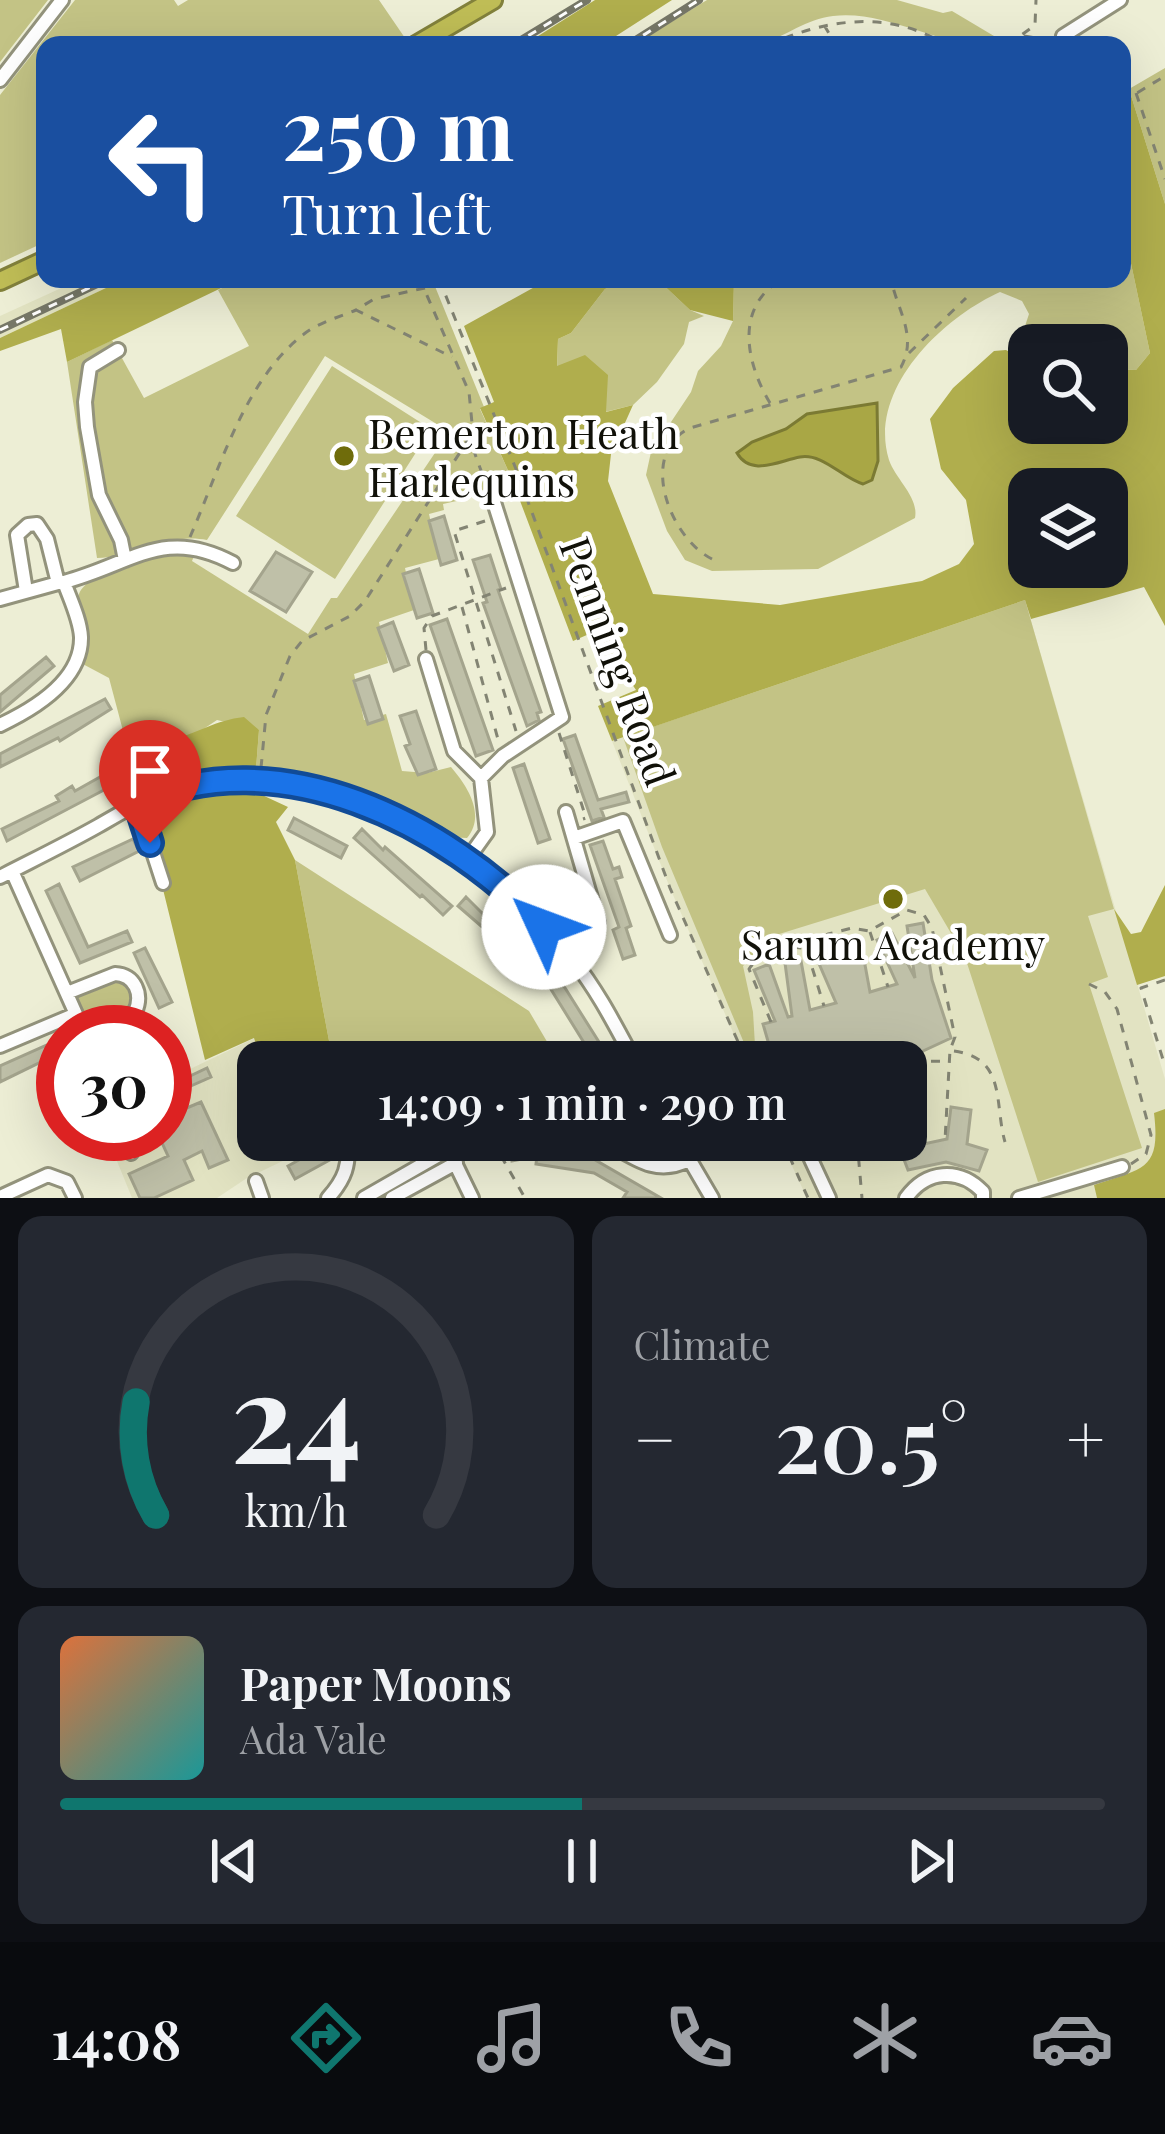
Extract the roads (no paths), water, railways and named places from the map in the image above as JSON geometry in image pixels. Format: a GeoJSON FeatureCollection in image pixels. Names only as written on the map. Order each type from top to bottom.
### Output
{"type":"FeatureCollection","features":[{"type":"Feature","properties":{"kind":"highway"},"geometry":{"type":"LineString","coordinates":[[431,36],[493,0]]}},
{"type":"Feature","properties":{"kind":"highway"},"geometry":{"type":"LineString","coordinates":[[0,281],[36,264]]}},
{"type":"Feature","properties":{"kind":"street"},"geometry":{"type":"LineString","coordinates":[[0,80],[62,0]]}},
{"type":"Feature","properties":{"kind":"street"},"geometry":{"type":"LineString","coordinates":[[1063,36],[1100,5],[1120,0]]}},
{"type":"Feature","properties":{"kind":"street"},"geometry":{"type":"LineString","coordinates":[[446,36],[452,24]]}},
{"type":"Feature","properties":{"kind":"street"},"geometry":{"type":"LineString","coordinates":[[118,350],[90,367],[85,402],[100,495],[125,560]]}},
{"type":"Feature","properties":{"kind":"street"},"geometry":{"type":"LineString","coordinates":[[481,778],[503,756],[562,717],[493,499]]}},
{"type":"Feature","properties":{"kind":"street"},"geometry":{"type":"LineString","coordinates":[[0,725],[53,692],[77,659],[80,633],[37,524],[28,524],[17,535],[26,591]]}},
{"type":"Feature","properties":{"kind":"street"},"geometry":{"type":"LineString","coordinates":[[0,599],[187,545],[233,563]]}},
{"type":"Feature","properties":{"kind":"street"},"geometry":{"type":"LineString","coordinates":[[426,659],[454,751],[481,778],[487,832],[467,860]]}},
{"type":"Feature","properties":{"kind":"street"},"geometry":{"type":"LineString","coordinates":[[72,1005],[6,874],[137,803],[196,784],[260,780],[322,791],[365,806],[467,860],[530,913],[572,959],[624,1041]]}},
{"type":"Feature","properties":{"kind":"street"},"geometry":{"type":"LineString","coordinates":[[137,803],[163,883]]}},
{"type":"Feature","properties":{"kind":"street"},"geometry":{"type":"LineString","coordinates":[[572,959],[591,939],[598,922],[570,824],[623,821],[670,934]]}},
{"type":"Feature","properties":{"kind":"street"},"geometry":{"type":"LineString","coordinates":[[67,993],[123,974],[136,986],[137,1005]]}},
{"type":"Feature","properties":{"kind":"street"},"geometry":{"type":"LineString","coordinates":[[0,1046],[36,1031]]}},
{"type":"Feature","properties":{"kind":"street"},"geometry":{"type":"LineString","coordinates":[[328,1198],[350,1161]]}},
{"type":"Feature","properties":{"kind":"street"},"geometry":{"type":"LineString","coordinates":[[385,1194],[431,1161]]}},
{"type":"Feature","properties":{"kind":"street"},"geometry":{"type":"LineString","coordinates":[[640,1161],[653,1168],[674,1168],[687,1161]]}},
{"type":"Feature","properties":{"kind":"street"},"geometry":{"type":"LineString","coordinates":[[690,1161],[712,1198]]}},
{"type":"Feature","properties":{"kind":"street"},"geometry":{"type":"LineString","coordinates":[[812,1161],[830,1198]]}},
{"type":"Feature","properties":{"kind":"street"},"geometry":{"type":"LineString","coordinates":[[364,1198],[385,1194],[456,1163],[472,1198]]}},
{"type":"Feature","properties":{"kind":"street"},"geometry":{"type":"LineString","coordinates":[[1019,1198],[1122,1168]]}},
{"type":"Feature","properties":{"kind":"street"},"geometry":{"type":"LineString","coordinates":[[905,1198],[931,1175],[955,1174],[972,1180],[983,1198]]}},
{"type":"Feature","properties":{"kind":"street"},"geometry":{"type":"LineString","coordinates":[[2,1194],[48,1175],[68,1182],[75,1198]]}},
{"type":"Feature","properties":{"kind":"street"},"geometry":{"type":"LineString","coordinates":[[256,1181],[262,1198]]}},
{"type":"Feature","properties":{"kind":"railway"},"geometry":{"type":"LineString","coordinates":[[528,36],[587,0]]}},
{"type":"Feature","properties":{"kind":"railway"},"geometry":{"type":"LineString","coordinates":[[642,36],[699,0]]}},
{"type":"Feature","properties":{"kind":"railway"},"geometry":{"type":"LineString","coordinates":[[0,330],[89,288]]}},
{"type":"Feature","properties":{"kind":"place","name":"Bemerton Heath Harlequins"},"geometry":{"type":"Point","coordinates":[344,456]}},
{"type":"Feature","properties":{"kind":"place","name":"Sarum Academy"},"geometry":{"type":"Point","coordinates":[893,899]}}]}
